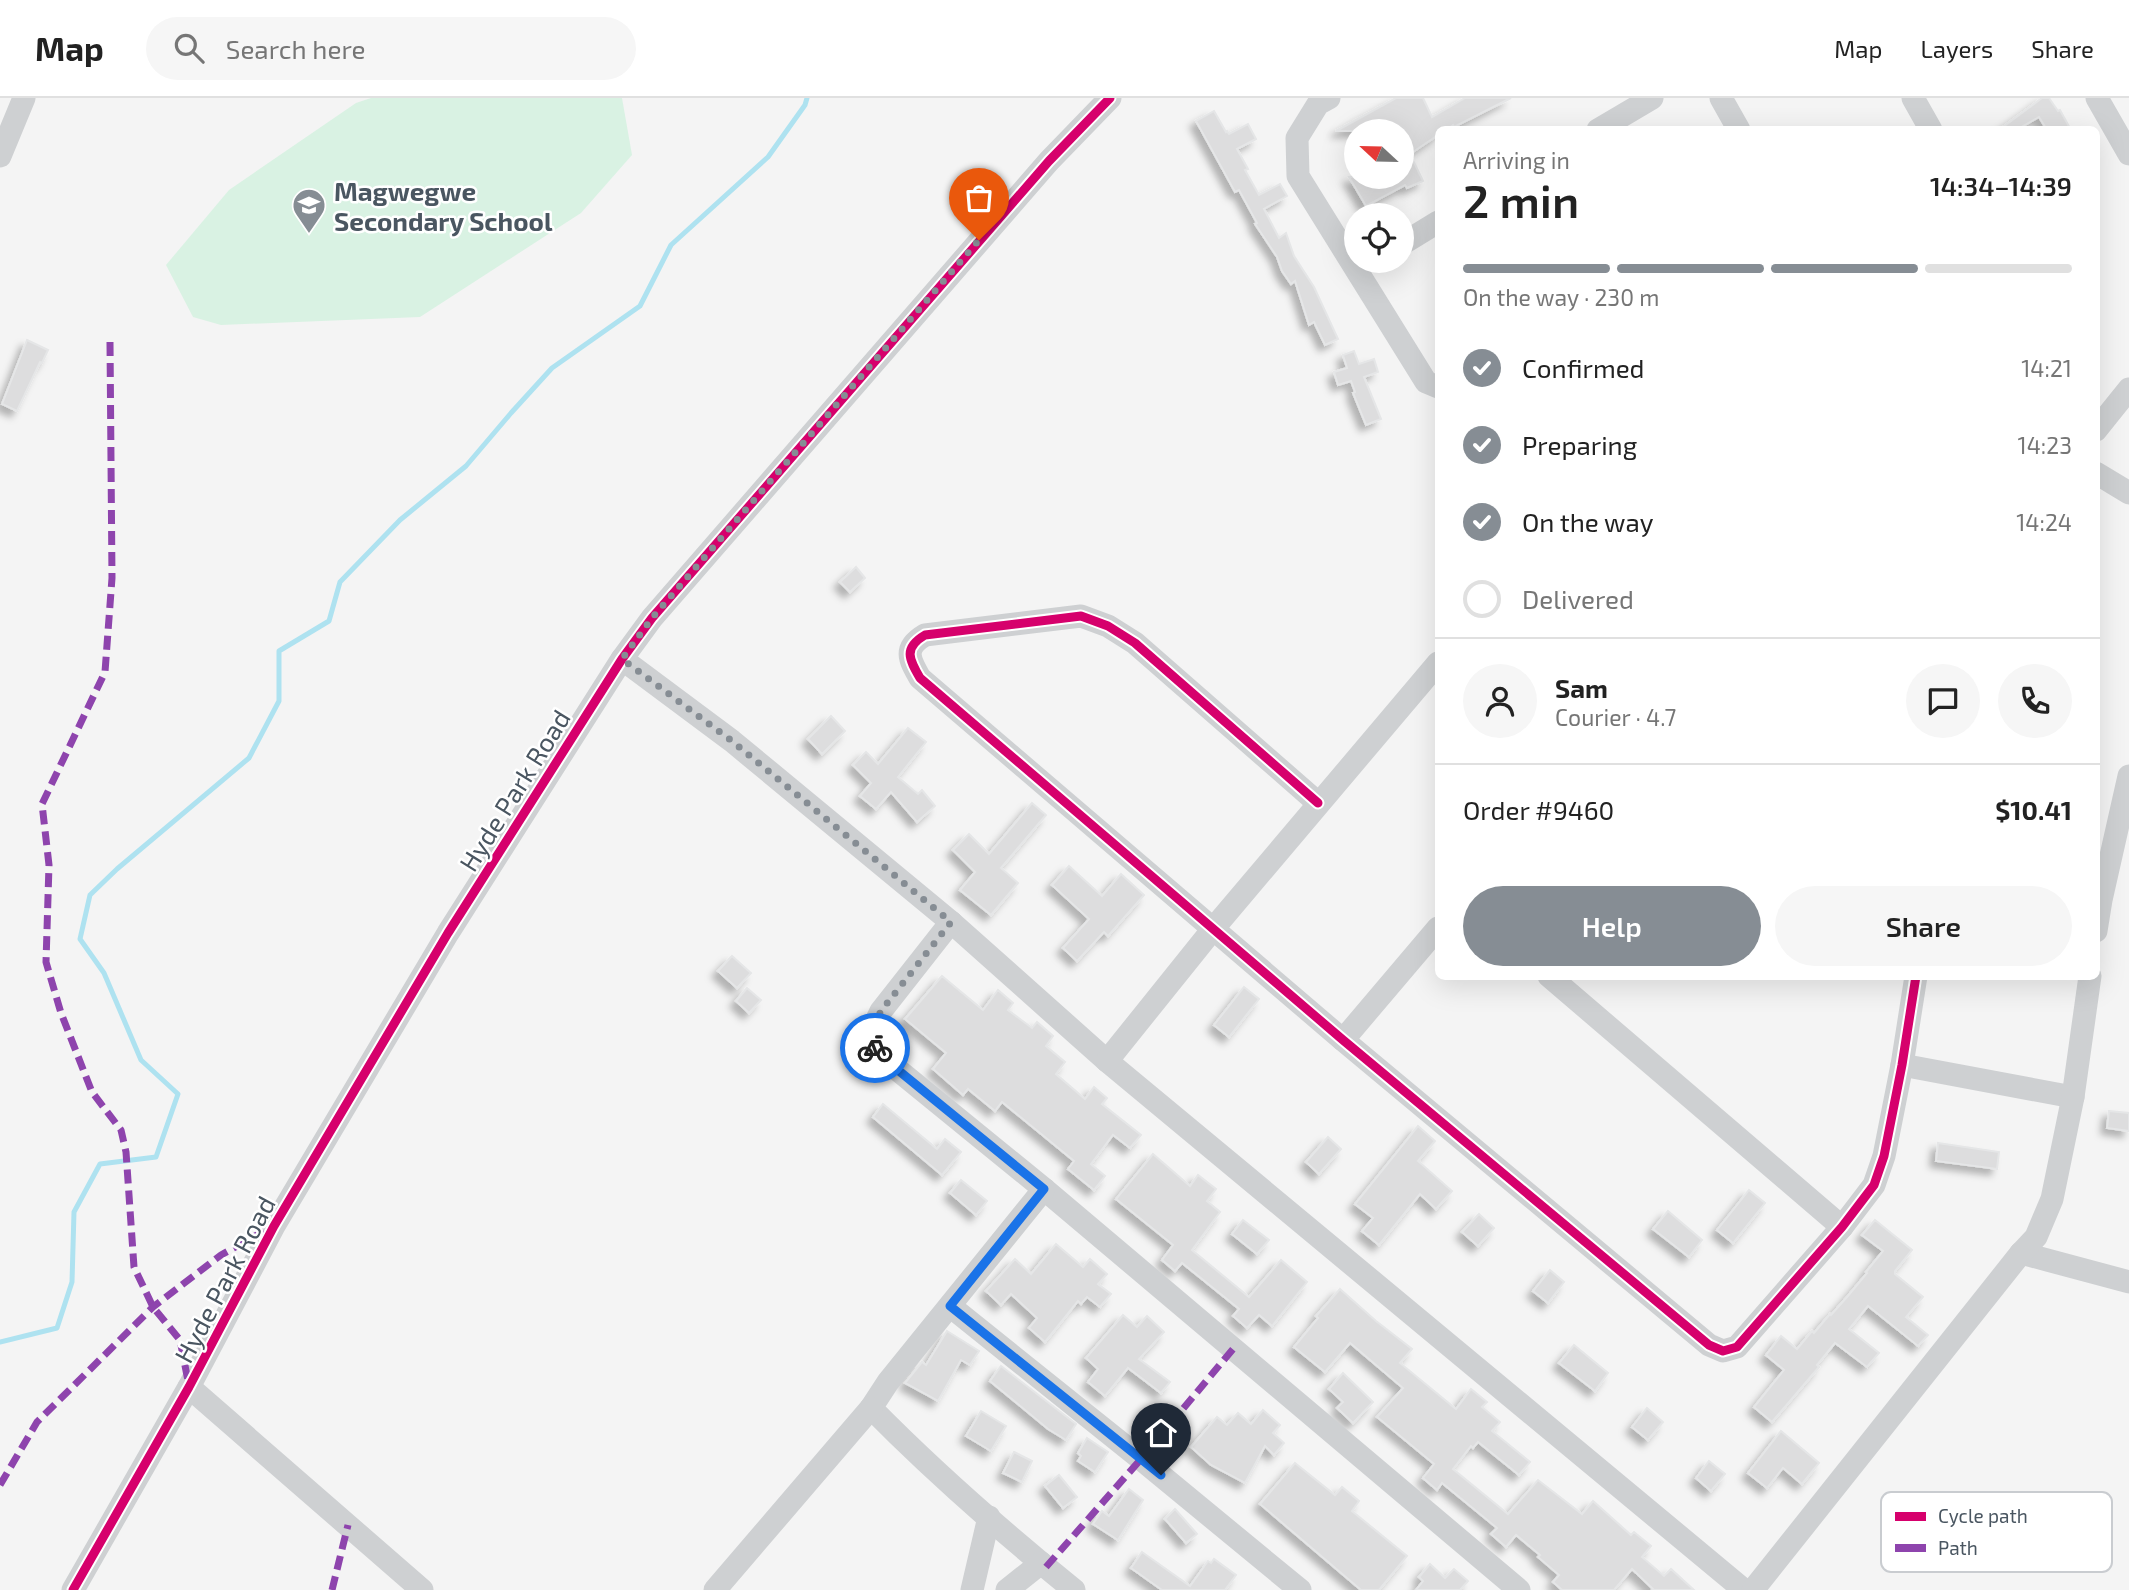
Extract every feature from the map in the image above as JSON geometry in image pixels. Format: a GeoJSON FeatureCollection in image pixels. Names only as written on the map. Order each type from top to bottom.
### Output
{"type":"FeatureCollection","features":[{"type":"Feature","properties":{"kind":"street"},"geometry":{"type":"LineString","coordinates":[[0,156],[24,98]]}},
{"type":"Feature","properties":{"kind":"street","name":"Hyde Park Road"},"geometry":{"type":"LineString","coordinates":[[74,1590],[189,1387],[274,1226],[434,957],[622,659],[661,608],[936,290],[1049,161],[1110,98]]}},
{"type":"Feature","properties":{"kind":"street"},"geometry":{"type":"LineString","coordinates":[[1329,98],[1318,104],[1297,138],[1298,176],[1344,237]]}},
{"type":"Feature","properties":{"kind":"street"},"geometry":{"type":"LineString","coordinates":[[1605,126],[1652,98]]}},
{"type":"Feature","properties":{"kind":"street"},"geometry":{"type":"LineString","coordinates":[[1721,98],[1737,126]]}},
{"type":"Feature","properties":{"kind":"street"},"geometry":{"type":"LineString","coordinates":[[1913,98],[1929,126]]}},
{"type":"Feature","properties":{"kind":"street"},"geometry":{"type":"LineString","coordinates":[[2097,98],[2129,154]]}},
{"type":"Feature","properties":{"kind":"street"},"geometry":{"type":"LineString","coordinates":[[1414,237],[1435,224]]}},
{"type":"Feature","properties":{"kind":"street"},"geometry":{"type":"LineString","coordinates":[[1369,273],[1426,382],[1435,386]]}},
{"type":"Feature","properties":{"kind":"street"},"geometry":{"type":"LineString","coordinates":[[2100,425],[2129,389]]}},
{"type":"Feature","properties":{"kind":"street"},"geometry":{"type":"LineString","coordinates":[[2100,475],[2129,493]]}},
{"type":"Feature","properties":{"kind":"street"},"geometry":{"type":"LineString","coordinates":[[1318,803],[1135,643],[1108,626],[1081,616],[925,635],[916,641],[910,650],[911,662],[920,678],[1343,1040],[1709,1345],[1723,1351],[1737,1347],[1842,1227],[1874,1185],[1884,1156],[1915,980]]}},
{"type":"Feature","properties":{"kind":"street"},"geometry":{"type":"LineString","coordinates":[[622,659],[732,741],[951,922],[1107,1061],[1744,1590]]}},
{"type":"Feature","properties":{"kind":"street"},"geometry":{"type":"LineString","coordinates":[[1107,1061],[1213,929],[1435,666]]}},
{"type":"Feature","properties":{"kind":"street"},"geometry":{"type":"LineString","coordinates":[[2100,906],[2129,776]]}},
{"type":"Feature","properties":{"kind":"street"},"geometry":{"type":"LineString","coordinates":[[951,922],[881,1011],[870,1034],[877,1053],[1044,1189],[1519,1590]]}},
{"type":"Feature","properties":{"kind":"street"},"geometry":{"type":"LineString","coordinates":[[1343,1040],[1435,932]]}},
{"type":"Feature","properties":{"kind":"street"},"geometry":{"type":"LineString","coordinates":[[1554,980],[1842,1227]]}},
{"type":"Feature","properties":{"kind":"street"},"geometry":{"type":"LineString","coordinates":[[1753,1590],[2036,1237],[2052,1199],[2073,1097],[2089,980]]}},
{"type":"Feature","properties":{"kind":"street"},"geometry":{"type":"LineString","coordinates":[[1902,1065],[2073,1097]]}},
{"type":"Feature","properties":{"kind":"street"},"geometry":{"type":"LineString","coordinates":[[715,1590],[871,1408],[888,1382],[1044,1189]]}},
{"type":"Feature","properties":{"kind":"street"},"geometry":{"type":"LineString","coordinates":[[2021,1253],[2129,1282]]}},
{"type":"Feature","properties":{"kind":"street"},"geometry":{"type":"LineString","coordinates":[[950,1306],[1131,1450],[1300,1590]]}},
{"type":"Feature","properties":{"kind":"street"},"geometry":{"type":"LineString","coordinates":[[189,1387],[399,1581],[422,1590]]}},
{"type":"Feature","properties":{"kind":"street"},"geometry":{"type":"LineString","coordinates":[[871,1408],[989,1517],[1074,1590]]}},
{"type":"Feature","properties":{"kind":"street"},"geometry":{"type":"LineString","coordinates":[[972,1590],[989,1517]]}},
{"type":"Feature","properties":{"kind":"street"},"geometry":{"type":"LineString","coordinates":[[1007,1590],[1041,1563]]}},
{"type":"Feature","properties":{"kind":"green space"},"geometry":{"type":"Polygon","coordinates":[[[371,98],[622,98],[632,155],[581,213],[420,317],[221,325],[193,317],[166,265],[229,190],[356,103],[371,98]]]}},
{"type":"Feature","properties":{"kind":"building"},"geometry":{"type":"Polygon","coordinates":[[[1396,98],[1423,98],[1432,117],[1465,98],[1511,98],[1456,126],[1435,126],[1435,137],[1414,151],[1414,119],[1358,119],[1396,98]]]}},
{"type":"Feature","properties":{"kind":"building"},"geometry":{"type":"Polygon","coordinates":[[[2042,98],[2049,98],[2069,126],[2045,126],[2039,117],[2023,126],[2004,126],[2042,98]]]}},
{"type":"Feature","properties":{"kind":"building"},"geometry":{"type":"Polygon","coordinates":[[[1214,111],[1229,134],[1248,124],[1256,139],[1237,149],[1248,169],[1245,170],[1259,195],[1280,184],[1287,196],[1264,209],[1279,238],[1286,233],[1294,256],[1314,287],[1338,339],[1325,345],[1314,322],[1309,325],[1295,281],[1291,284],[1282,271],[1277,257],[1255,224],[1257,223],[1239,190],[1235,192],[1196,121],[1214,111]]]}},
{"type":"Feature","properties":{"kind":"building"},"geometry":{"type":"Polygon","coordinates":[[[1414,162],[1423,181],[1414,185],[1414,162]]]}},
{"type":"Feature","properties":{"kind":"building"},"geometry":{"type":"Polygon","coordinates":[[[1356,189],[1398,189],[1372,203],[1364,203],[1356,189]]]}},
{"type":"Feature","properties":{"kind":"building"},"geometry":{"type":"Polygon","coordinates":[[[27,340],[48,350],[17,411],[2,404],[27,340]]]}},
{"type":"Feature","properties":{"kind":"building"},"geometry":{"type":"Polygon","coordinates":[[[1354,351],[1359,364],[1374,359],[1378,372],[1364,377],[1381,419],[1366,425],[1351,381],[1338,385],[1334,372],[1347,368],[1343,355],[1354,351]]]}},
{"type":"Feature","properties":{"kind":"building"},"geometry":{"type":"Polygon","coordinates":[[[856,567],[865,578],[850,592],[840,582],[856,567]]]}},
{"type":"Feature","properties":{"kind":"building"},"geometry":{"type":"Polygon","coordinates":[[[831,716],[845,731],[822,754],[808,739],[831,716]]]}},
{"type":"Feature","properties":{"kind":"building"},"geometry":{"type":"Polygon","coordinates":[[[908,728],[926,742],[898,777],[918,794],[922,790],[935,806],[917,822],[891,792],[876,809],[860,796],[871,783],[853,765],[866,752],[878,764],[908,728]]]}},
{"type":"Feature","properties":{"kind":"building"},"geometry":{"type":"Polygon","coordinates":[[[1032,803],[1046,815],[1001,868],[1018,883],[991,915],[960,890],[975,872],[953,850],[969,834],[989,854],[1032,803]]]}},
{"type":"Feature","properties":{"kind":"building"},"geometry":{"type":"Polygon","coordinates":[[[1069,866],[1102,896],[1121,874],[1144,895],[1108,936],[1104,932],[1077,961],[1063,948],[1089,919],[1052,885],[1069,866]]]}},
{"type":"Feature","properties":{"kind":"building"},"geometry":{"type":"Polygon","coordinates":[[[732,956],[751,973],[737,988],[718,971],[732,956]]]}},
{"type":"Feature","properties":{"kind":"building"},"geometry":{"type":"Polygon","coordinates":[[[942,976],[983,1010],[998,990],[1013,1003],[1008,1010],[1032,1028],[1037,1022],[1053,1036],[1046,1046],[1065,1062],[1056,1074],[1085,1099],[1094,1087],[1107,1098],[1102,1104],[1141,1135],[1130,1148],[1113,1135],[1091,1164],[1105,1176],[1094,1190],[1068,1169],[1074,1161],[1002,1102],[995,1111],[968,1089],[963,1095],[933,1069],[946,1053],[905,1019],[942,976]]]}},
{"type":"Feature","properties":{"kind":"building"},"geometry":{"type":"Polygon","coordinates":[[[1244,987],[1259,999],[1229,1037],[1214,1025],[1244,987]]]}},
{"type":"Feature","properties":{"kind":"building"},"geometry":{"type":"Polygon","coordinates":[[[747,988],[761,1000],[749,1013],[736,1001],[747,988]]]}},
{"type":"Feature","properties":{"kind":"building"},"geometry":{"type":"Polygon","coordinates":[[[883,1104],[937,1149],[945,1139],[961,1152],[942,1175],[873,1117],[883,1104]]]}},
{"type":"Feature","properties":{"kind":"building"},"geometry":{"type":"Polygon","coordinates":[[[2109,1111],[2129,1113],[2129,1131],[2107,1128],[2109,1111]]]}},
{"type":"Feature","properties":{"kind":"building"},"geometry":{"type":"Polygon","coordinates":[[[1418,1126],[1435,1141],[1418,1161],[1452,1191],[1436,1209],[1420,1194],[1379,1245],[1362,1231],[1373,1218],[1355,1204],[1418,1126]]]}},
{"type":"Feature","properties":{"kind":"building"},"geometry":{"type":"Polygon","coordinates":[[[1328,1137],[1341,1149],[1319,1174],[1306,1162],[1328,1137]]]}},
{"type":"Feature","properties":{"kind":"building"},"geometry":{"type":"Polygon","coordinates":[[[1938,1143],[1999,1152],[1997,1169],[1936,1161],[1938,1143]]]}},
{"type":"Feature","properties":{"kind":"building"},"geometry":{"type":"Polygon","coordinates":[[[1153,1154],[1190,1186],[1198,1175],[1216,1189],[1207,1201],[1220,1212],[1192,1250],[1249,1297],[1281,1260],[1307,1282],[1272,1326],[1259,1315],[1247,1328],[1233,1316],[1239,1309],[1182,1263],[1175,1271],[1162,1260],[1173,1245],[1116,1199],[1153,1154]]]}},
{"type":"Feature","properties":{"kind":"building"},"geometry":{"type":"Polygon","coordinates":[[[961,1180],[987,1201],[976,1215],[950,1193],[961,1180]]]}},
{"type":"Feature","properties":{"kind":"building"},"geometry":{"type":"Polygon","coordinates":[[[1749,1190],[1765,1203],[1733,1243],[1717,1230],[1749,1190]]]}},
{"type":"Feature","properties":{"kind":"building"},"geometry":{"type":"Polygon","coordinates":[[[1668,1211],[1702,1240],[1689,1257],[1653,1229],[1668,1211]]]}},
{"type":"Feature","properties":{"kind":"building"},"geometry":{"type":"Polygon","coordinates":[[[1479,1214],[1494,1228],[1478,1246],[1462,1232],[1479,1214]]]}},
{"type":"Feature","properties":{"kind":"building"},"geometry":{"type":"Polygon","coordinates":[[[1243,1220],[1269,1240],[1257,1254],[1232,1234],[1243,1220]]]}},
{"type":"Feature","properties":{"kind":"building"},"geometry":{"type":"Polygon","coordinates":[[[1875,1220],[1912,1250],[1895,1274],[1923,1297],[1906,1317],[1928,1335],[1918,1346],[1868,1306],[1849,1329],[1879,1353],[1867,1367],[1835,1343],[1817,1365],[1819,1367],[1772,1422],[1754,1407],[1784,1370],[1766,1355],[1781,1336],[1797,1349],[1867,1273],[1883,1251],[1862,1235],[1875,1220]]]}},
{"type":"Feature","properties":{"kind":"building"},"geometry":{"type":"Polygon","coordinates":[[[1056,1244],[1083,1267],[1090,1259],[1107,1274],[1098,1284],[1111,1294],[1100,1307],[1087,1297],[1081,1304],[1078,1301],[1045,1342],[1029,1328],[1037,1318],[1011,1294],[1001,1305],[986,1291],[1015,1259],[1031,1274],[1056,1244]]]}},
{"type":"Feature","properties":{"kind":"building"},"geometry":{"type":"Polygon","coordinates":[[[1550,1270],[1564,1282],[1548,1303],[1533,1291],[1550,1270]]]}},
{"type":"Feature","properties":{"kind":"building"},"geometry":{"type":"Polygon","coordinates":[[[1340,1289],[1412,1349],[1400,1363],[1456,1409],[1471,1389],[1487,1402],[1482,1407],[1500,1422],[1492,1431],[1530,1462],[1519,1475],[1478,1442],[1473,1448],[1471,1446],[1453,1469],[1508,1514],[1538,1480],[1582,1514],[1593,1501],[1631,1535],[1634,1532],[1651,1546],[1642,1557],[1664,1576],[1671,1569],[1694,1590],[1652,1590],[1632,1569],[1614,1590],[1562,1590],[1553,1582],[1559,1575],[1516,1535],[1506,1547],[1491,1534],[1497,1528],[1442,1483],[1437,1490],[1423,1478],[1434,1464],[1377,1417],[1403,1388],[1350,1343],[1325,1372],[1294,1347],[1340,1289]]]}},
{"type":"Feature","properties":{"kind":"building"},"geometry":{"type":"Polygon","coordinates":[[[1123,1315],[1137,1327],[1147,1316],[1164,1332],[1139,1359],[1170,1382],[1161,1393],[1128,1368],[1105,1396],[1088,1382],[1098,1369],[1086,1358],[1123,1315]]]}},
{"type":"Feature","properties":{"kind":"building"},"geometry":{"type":"Polygon","coordinates":[[[947,1331],[979,1351],[970,1365],[961,1360],[938,1401],[905,1383],[922,1362],[926,1365],[947,1331]]]}},
{"type":"Feature","properties":{"kind":"building"},"geometry":{"type":"Polygon","coordinates":[[[1574,1345],[1608,1373],[1595,1391],[1559,1363],[1574,1345]]]}},
{"type":"Feature","properties":{"kind":"building"},"geometry":{"type":"Polygon","coordinates":[[[1001,1366],[1076,1424],[1066,1440],[1048,1429],[990,1381],[1001,1366]]]}},
{"type":"Feature","properties":{"kind":"building"},"geometry":{"type":"Polygon","coordinates":[[[1343,1373],[1373,1402],[1353,1423],[1337,1408],[1343,1402],[1329,1389],[1343,1373]]]}},
{"type":"Feature","properties":{"kind":"building"},"geometry":{"type":"Polygon","coordinates":[[[1647,1408],[1663,1422],[1648,1440],[1632,1427],[1647,1408]]]}},
{"type":"Feature","properties":{"kind":"building"},"geometry":{"type":"Polygon","coordinates":[[[1263,1410],[1280,1425],[1273,1433],[1284,1443],[1274,1455],[1265,1446],[1245,1483],[1211,1465],[1191,1447],[1217,1417],[1227,1425],[1238,1413],[1251,1424],[1263,1410]]]}},
{"type":"Feature","properties":{"kind":"building"},"geometry":{"type":"Polygon","coordinates":[[[981,1411],[1006,1426],[991,1451],[966,1436],[981,1411]]]}},
{"type":"Feature","properties":{"kind":"building"},"geometry":{"type":"Polygon","coordinates":[[[1781,1431],[1819,1463],[1802,1484],[1783,1468],[1767,1488],[1748,1473],[1781,1431]]]}},
{"type":"Feature","properties":{"kind":"building"},"geometry":{"type":"Polygon","coordinates":[[[1087,1438],[1108,1452],[1095,1472],[1078,1461],[1081,1456],[1078,1453],[1087,1438]]]}},
{"type":"Feature","properties":{"kind":"building"},"geometry":{"type":"Polygon","coordinates":[[[1014,1452],[1032,1461],[1022,1482],[1003,1473],[1014,1452]]]}},
{"type":"Feature","properties":{"kind":"building"},"geometry":{"type":"Polygon","coordinates":[[[1709,1461],[1725,1474],[1711,1491],[1696,1478],[1709,1461]]]}},
{"type":"Feature","properties":{"kind":"building"},"geometry":{"type":"Polygon","coordinates":[[[1295,1463],[1335,1495],[1342,1487],[1359,1501],[1352,1511],[1407,1556],[1379,1590],[1361,1590],[1260,1504],[1295,1463]]]}},
{"type":"Feature","properties":{"kind":"building"},"geometry":{"type":"Polygon","coordinates":[[[1059,1475],[1077,1497],[1063,1508],[1045,1486],[1059,1475]]]}},
{"type":"Feature","properties":{"kind":"building"},"geometry":{"type":"Polygon","coordinates":[[[1129,1489],[1143,1500],[1118,1540],[1093,1524],[1102,1511],[1109,1516],[1129,1489]]]}},
{"type":"Feature","properties":{"kind":"building"},"geometry":{"type":"Polygon","coordinates":[[[1175,1509],[1197,1534],[1186,1543],[1165,1519],[1175,1509]]]}},
{"type":"Feature","properties":{"kind":"building"},"geometry":{"type":"Polygon","coordinates":[[[1142,1552],[1190,1586],[1208,1561],[1211,1563],[1214,1559],[1236,1575],[1225,1590],[1162,1590],[1131,1568],[1142,1552]]]}},
{"type":"Feature","properties":{"kind":"building"},"geometry":{"type":"Polygon","coordinates":[[[1430,1564],[1445,1578],[1454,1569],[1468,1581],[1460,1590],[1416,1590],[1423,1581],[1419,1577],[1430,1564]]]}},
{"type":"Feature","properties":{"kind":"waterway"},"geometry":{"type":"LineString","coordinates":[[0,1342],[57,1328],[72,1282],[74,1212],[100,1164],[156,1157],[178,1094],[141,1060],[104,973],[80,939],[90,895],[249,758],[279,701],[279,651],[329,621],[340,582],[400,520],[466,466],[552,368],[640,306],[671,245],[768,157],[805,105],[807,98]]}},
{"type":"Feature","properties":{"kind":"marked path"},"geometry":{"type":"LineString","coordinates":[[110,342],[112,578],[105,672],[42,804],[49,865],[46,962],[61,1013],[92,1092],[121,1130],[126,1152],[134,1267],[153,1307],[180,1340],[189,1386]]}},
{"type":"Feature","properties":{"kind":"marked path"},"geometry":{"type":"LineString","coordinates":[[0,1485],[37,1422],[153,1307],[221,1255],[271,1227]]}},
{"type":"Feature","properties":{"kind":"marked path"},"geometry":{"type":"LineString","coordinates":[[1046,1567],[1233,1349]]}},
{"type":"Feature","properties":{"kind":"marked path"},"geometry":{"type":"LineString","coordinates":[[332,1590],[348,1525]]}},
{"type":"Feature","properties":{"kind":"cycle path"},"geometry":{"type":"LineString","coordinates":[[73,1590],[189,1387],[274,1226],[448,933],[622,659],[652,618],[1049,161],[1110,98]]}},
{"type":"Feature","properties":{"kind":"cycle path"},"geometry":{"type":"LineString","coordinates":[[1318,803],[1135,643],[1108,626],[1081,616],[925,635],[911,649],[911,659],[920,678],[1343,1040],[1709,1345],[1723,1351],[1737,1347],[1842,1227],[1874,1185],[1884,1156],[1915,980]]}},
{"type":"Feature","properties":{"kind":"way so far"},"geometry":{"type":"LineString","coordinates":[[875,1048],[870,1034],[881,1011],[951,922],[732,741],[622,659],[652,618],[979,240]]}},
{"type":"Feature","properties":{"kind":"place","name":"Magwegwe Secondary School"},"geometry":{"type":"Point","coordinates":[309,235]}},
{"type":"Feature","properties":{"kind":"route"},"geometry":{"type":"LineString","coordinates":[[875,1048],[877,1053],[1044,1189],[950,1306],[1161,1475]]}}]}
